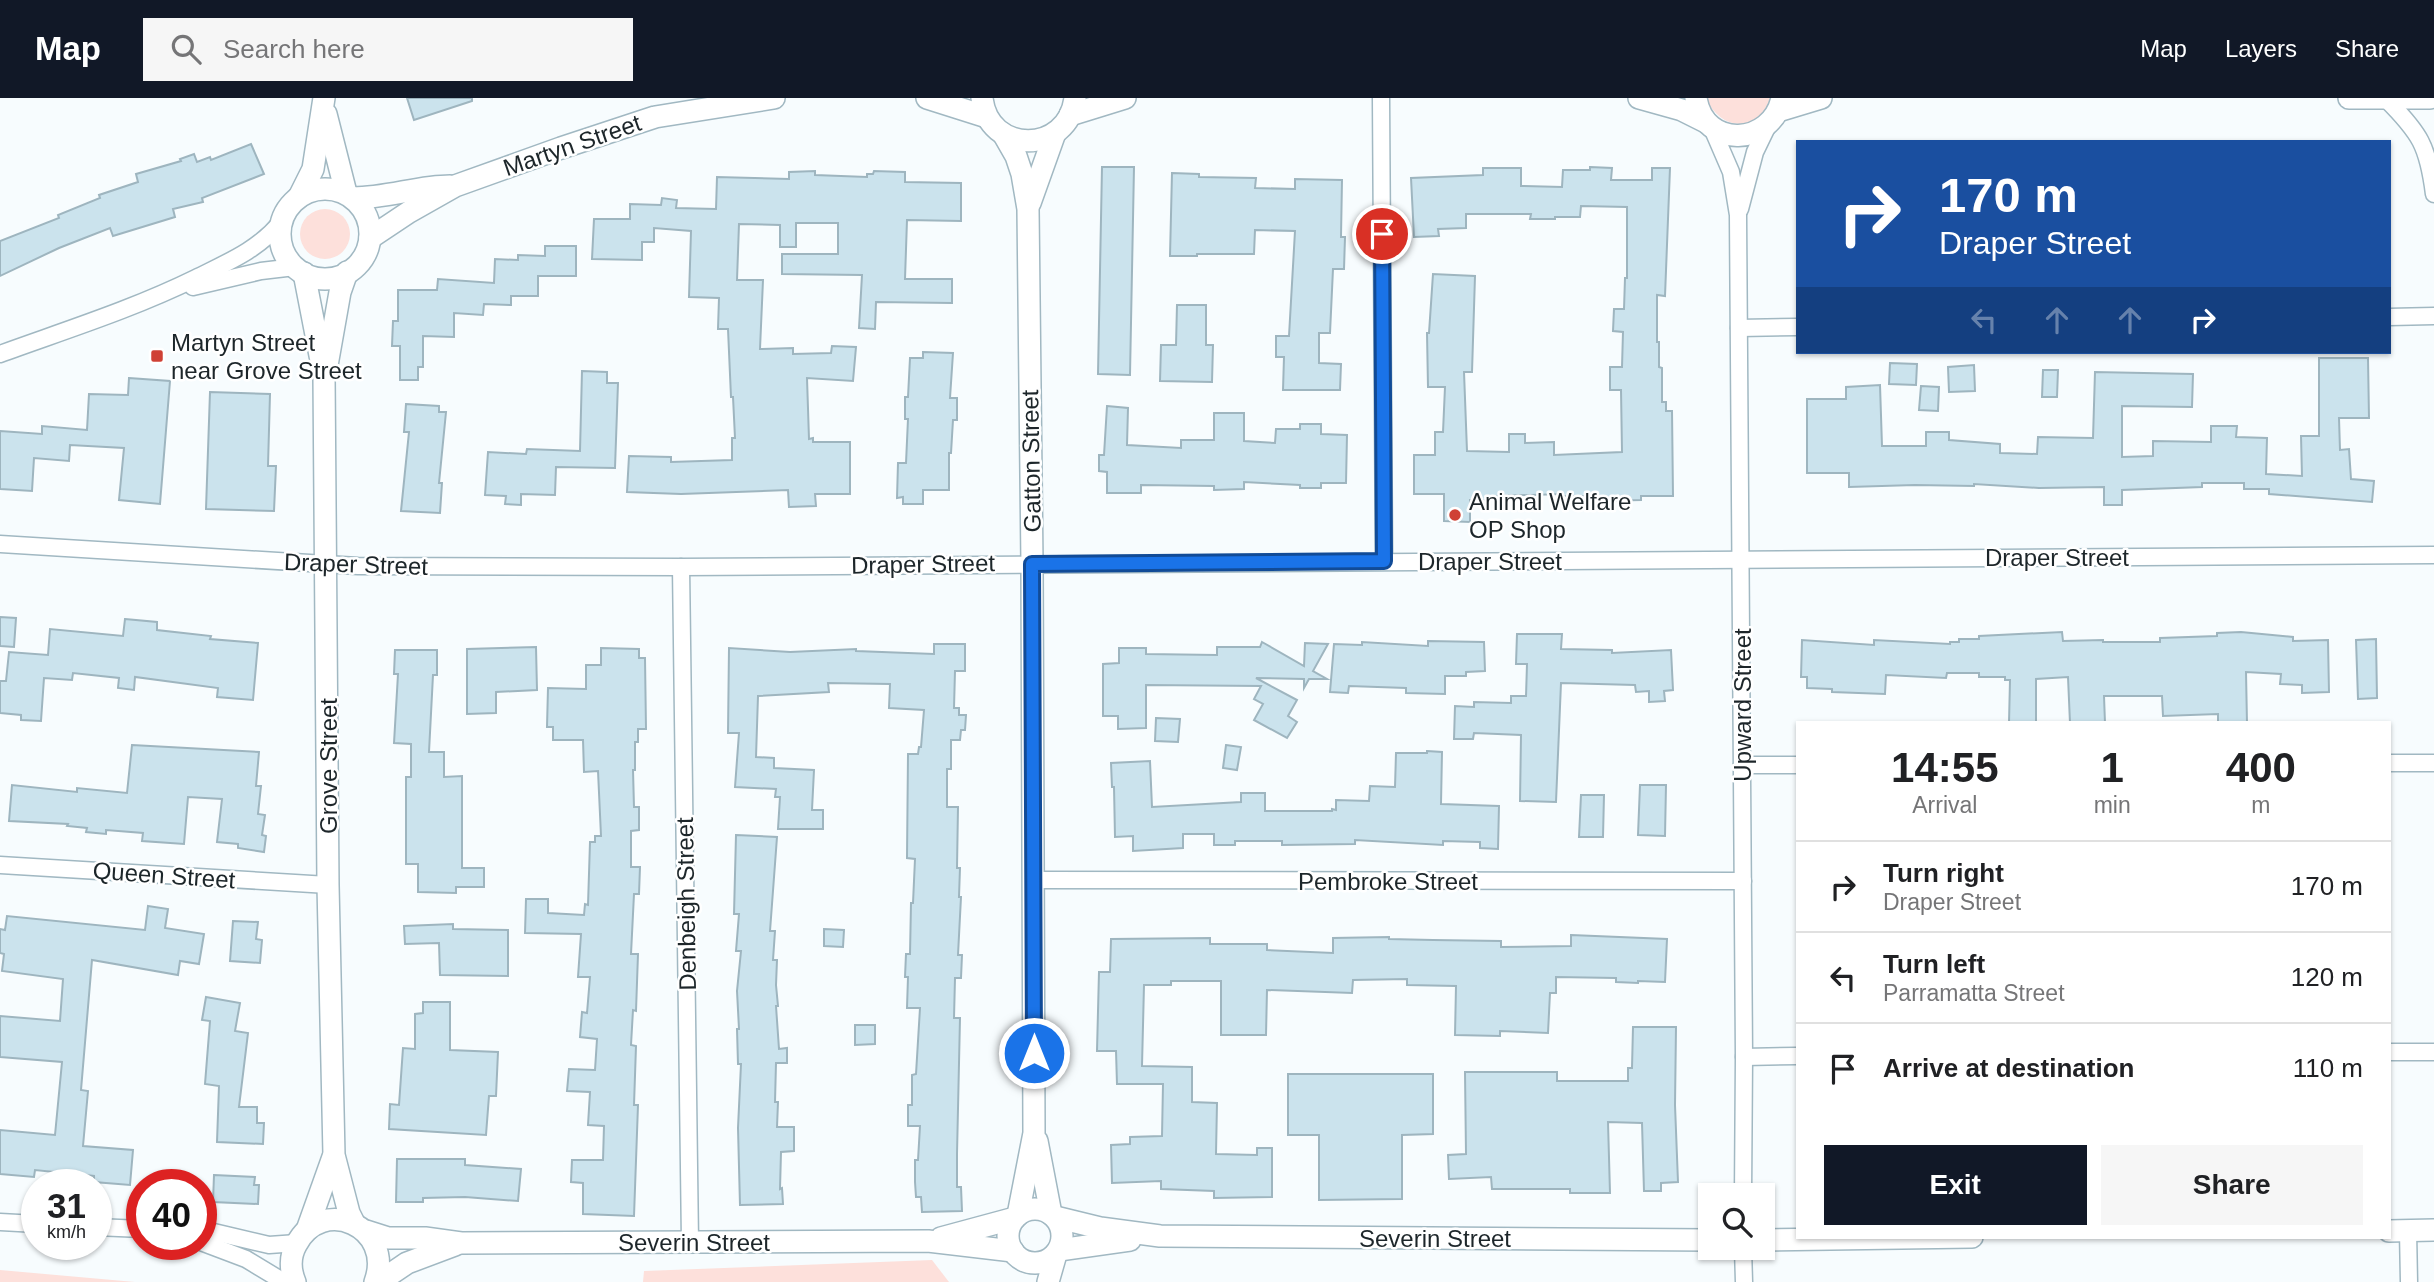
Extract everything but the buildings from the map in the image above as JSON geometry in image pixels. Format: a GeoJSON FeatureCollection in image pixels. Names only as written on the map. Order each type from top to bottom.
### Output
{"type":"FeatureCollection","features":[{"type":"Feature","properties":{"kind":"street","name":"Martyn Street"},"geometry":{"type":"LineString","coordinates":[[370,238],[455,186],[654,117],[775,98]]}},
{"type":"Feature","properties":{"kind":"street"},"geometry":{"type":"LineString","coordinates":[[927,98],[985,107]]}},
{"type":"Feature","properties":{"kind":"street"},"geometry":{"type":"LineString","coordinates":[[1073,106],[1125,98]]}},
{"type":"Feature","properties":{"kind":"street"},"geometry":{"type":"LineString","coordinates":[[1381,98],[1384,561]]}},
{"type":"Feature","properties":{"kind":"street"},"geometry":{"type":"LineString","coordinates":[[1639,98],[1682,110],[1721,133],[1738,136],[1758,131],[1776,111],[1821,98]]}},
{"type":"Feature","properties":{"kind":"street"},"geometry":{"type":"LineString","coordinates":[[1696,98],[1700,113],[1709,125]]}},
{"type":"Feature","properties":{"kind":"street"},"geometry":{"type":"LineString","coordinates":[[2349,98],[2430,98]]}},
{"type":"Feature","properties":{"kind":"street"},"geometry":{"type":"LineString","coordinates":[[2386,99],[2419,136],[2429,158],[2434,194]]}},
{"type":"Feature","properties":{"kind":"street"},"geometry":{"type":"LineString","coordinates":[[324,103],[349,196]]}},
{"type":"Feature","properties":{"kind":"street"},"geometry":{"type":"LineString","coordinates":[[0,354],[173,290],[251,251],[269,237],[281,222],[299,197],[313,169],[324,103]]}},
{"type":"Feature","properties":{"kind":"street","name":"Gatton Street"},"geometry":{"type":"LineString","coordinates":[[1028,209],[1042,163],[1055,133],[1073,106]]}},
{"type":"Feature","properties":{"kind":"street","name":"Gatton Street"},"geometry":{"type":"LineString","coordinates":[[985,107],[1016,156],[1028,209],[1034,1133],[1017,1217]]}},
{"type":"Feature","properties":{"kind":"street","name":"Upward Street"},"geometry":{"type":"LineString","coordinates":[[1738,215],[1755,152],[1776,111]]}},
{"type":"Feature","properties":{"kind":"street","name":"Upward Street"},"geometry":{"type":"LineString","coordinates":[[1709,125],[1731,172],[1738,215],[1742,559],[1743,1183]]}},
{"type":"Feature","properties":{"kind":"street"},"geometry":{"type":"LineString","coordinates":[[1004,135],[1030,142],[1055,133]]}},
{"type":"Feature","properties":{"kind":"street","name":"Martyn Street"},"geometry":{"type":"LineString","coordinates":[[349,196],[372,198],[438,186],[455,186]]}},
{"type":"Feature","properties":{"kind":"street"},"geometry":{"type":"LineString","coordinates":[[173,290],[261,271],[299,270],[327,279],[346,272],[361,260],[370,238],[369,223],[363,209],[349,196],[321,189],[299,197]]}},
{"type":"Feature","properties":{"kind":"street"},"geometry":{"type":"LineString","coordinates":[[281,222],[281,244],[286,256],[299,270]]}},
{"type":"Feature","properties":{"kind":"street","name":"Grove Street"},"geometry":{"type":"LineString","coordinates":[[299,270],[324,376]]}},
{"type":"Feature","properties":{"kind":"street","name":"Grove Street"},"geometry":{"type":"LineString","coordinates":[[346,272],[324,376],[328,885],[334,1155],[349,1213],[375,1242],[379,1256],[377,1282]]}},
{"type":"Feature","properties":{"kind":"street"},"geometry":{"type":"LineString","coordinates":[[2391,317],[2434,316]]}},
{"type":"Feature","properties":{"kind":"street"},"geometry":{"type":"LineString","coordinates":[[1739,328],[1796,327]]}},
{"type":"Feature","properties":{"kind":"street","name":"Draper Street"},"geometry":{"type":"LineString","coordinates":[[0,544],[358,566],[681,567],[2434,555]]}},
{"type":"Feature","properties":{"kind":"street","name":"Denbeigh Street"},"geometry":{"type":"LineString","coordinates":[[681,567],[690,1242]]}},
{"type":"Feature","properties":{"kind":"street"},"geometry":{"type":"LineString","coordinates":[[2391,763],[2434,763]]}},
{"type":"Feature","properties":{"kind":"street"},"geometry":{"type":"LineString","coordinates":[[1742,765],[1796,765]]}},
{"type":"Feature","properties":{"kind":"street","name":"Queen Street"},"geometry":{"type":"LineString","coordinates":[[0,864],[328,885]]}},
{"type":"Feature","properties":{"kind":"street","name":"Pembroke Street"},"geometry":{"type":"LineString","coordinates":[[1034,880],[1743,881]]}},
{"type":"Feature","properties":{"kind":"street"},"geometry":{"type":"LineString","coordinates":[[2391,1052],[2434,1052]]}},
{"type":"Feature","properties":{"kind":"street"},"geometry":{"type":"LineString","coordinates":[[1744,1057],[1796,1056]]}},
{"type":"Feature","properties":{"kind":"street","name":"Gatton Street"},"geometry":{"type":"LineString","coordinates":[[1034,1133],[1053,1216]]}},
{"type":"Feature","properties":{"kind":"street","name":"Grove Street"},"geometry":{"type":"LineString","coordinates":[[295,1282],[291,1262],[334,1155]]}},
{"type":"Feature","properties":{"kind":"street"},"geometry":{"type":"LineString","coordinates":[[1025,1282],[1008,1234],[1017,1217],[1035,1209],[1053,1216],[1062,1233],[1048,1282]]}},
{"type":"Feature","properties":{"kind":"street","name":"Severin Street"},"geometry":{"type":"LineString","coordinates":[[1053,1216],[1100,1228],[1160,1236],[1698,1240]]}},
{"type":"Feature","properties":{"kind":"street","name":"Severin Street"},"geometry":{"type":"LineString","coordinates":[[928,1241],[1017,1217]]}},
{"type":"Feature","properties":{"kind":"street","name":"Severin Street"},"geometry":{"type":"LineString","coordinates":[[302,1237],[326,1220],[340,1219],[388,1238],[425,1238],[461,1243],[928,1241],[1014,1253]]}},
{"type":"Feature","properties":{"kind":"street"},"geometry":{"type":"LineString","coordinates":[[0,1222],[21,1223]]}},
{"type":"Feature","properties":{"kind":"street"},"geometry":{"type":"LineString","coordinates":[[2409,1282],[2398,1231],[2434,1230]]}},
{"type":"Feature","properties":{"kind":"street"},"geometry":{"type":"LineString","coordinates":[[217,1233],[269,1245],[302,1237]]}},
{"type":"Feature","properties":{"kind":"street","name":"Severin Street"},"geometry":{"type":"LineString","coordinates":[[1057,1252],[1160,1236]]}},
{"type":"Feature","properties":{"kind":"street"},"geometry":{"type":"LineString","coordinates":[[1775,1240],[1832,1239]]}},
{"type":"Feature","properties":{"kind":"street","name":"Severin Street"},"geometry":{"type":"LineString","coordinates":[[377,1282],[407,1263],[461,1243]]}},
{"type":"Feature","properties":{"kind":"street"},"geometry":{"type":"LineString","coordinates":[[217,1248],[246,1259],[284,1282]]}},
{"type":"Feature","properties":{"kind":"street"},"geometry":{"type":"LineString","coordinates":[[1014,1253],[1027,1262],[1036,1264],[1049,1260],[1057,1252]]}},
{"type":"Feature","properties":{"kind":"street"},"geometry":{"type":"LineString","coordinates":[[1743,1260],[1744,1282]]}},
{"type":"Feature","properties":{"kind":"shaded area"},"geometry":{"type":"Polygon","coordinates":[[[1706,98],[1770,98],[1757,118],[1739,124],[1720,117],[1706,98]]]}},
{"type":"Feature","properties":{"kind":"shaded area"},"geometry":{"type":"Polygon","coordinates":[[[325,209],[343,216],[350,234],[343,252],[325,259],[307,252],[300,234],[307,216],[325,209]]]}},
{"type":"Feature","properties":{"kind":"shaded area"},"geometry":{"type":"Polygon","coordinates":[[[932,1260],[949,1282],[643,1282],[644,1271],[932,1260]]]}},
{"type":"Feature","properties":{"kind":"shaded area"},"geometry":{"type":"Polygon","coordinates":[[[0,1270],[135,1282],[0,1282],[0,1270]]]}},
{"type":"Feature","properties":{"kind":"place","name":"Martyn Street near Grove Street"},"geometry":{"type":"Point","coordinates":[157,356]}},
{"type":"Feature","properties":{"kind":"place","name":"Animal Welfare OP Shop"},"geometry":{"type":"Point","coordinates":[1455,515]}},
{"type":"Feature","properties":{"kind":"route"},"geometry":{"type":"LineString","coordinates":[[1034,1053],[1032,564],[1384,561],[1382,234]]}}]}
